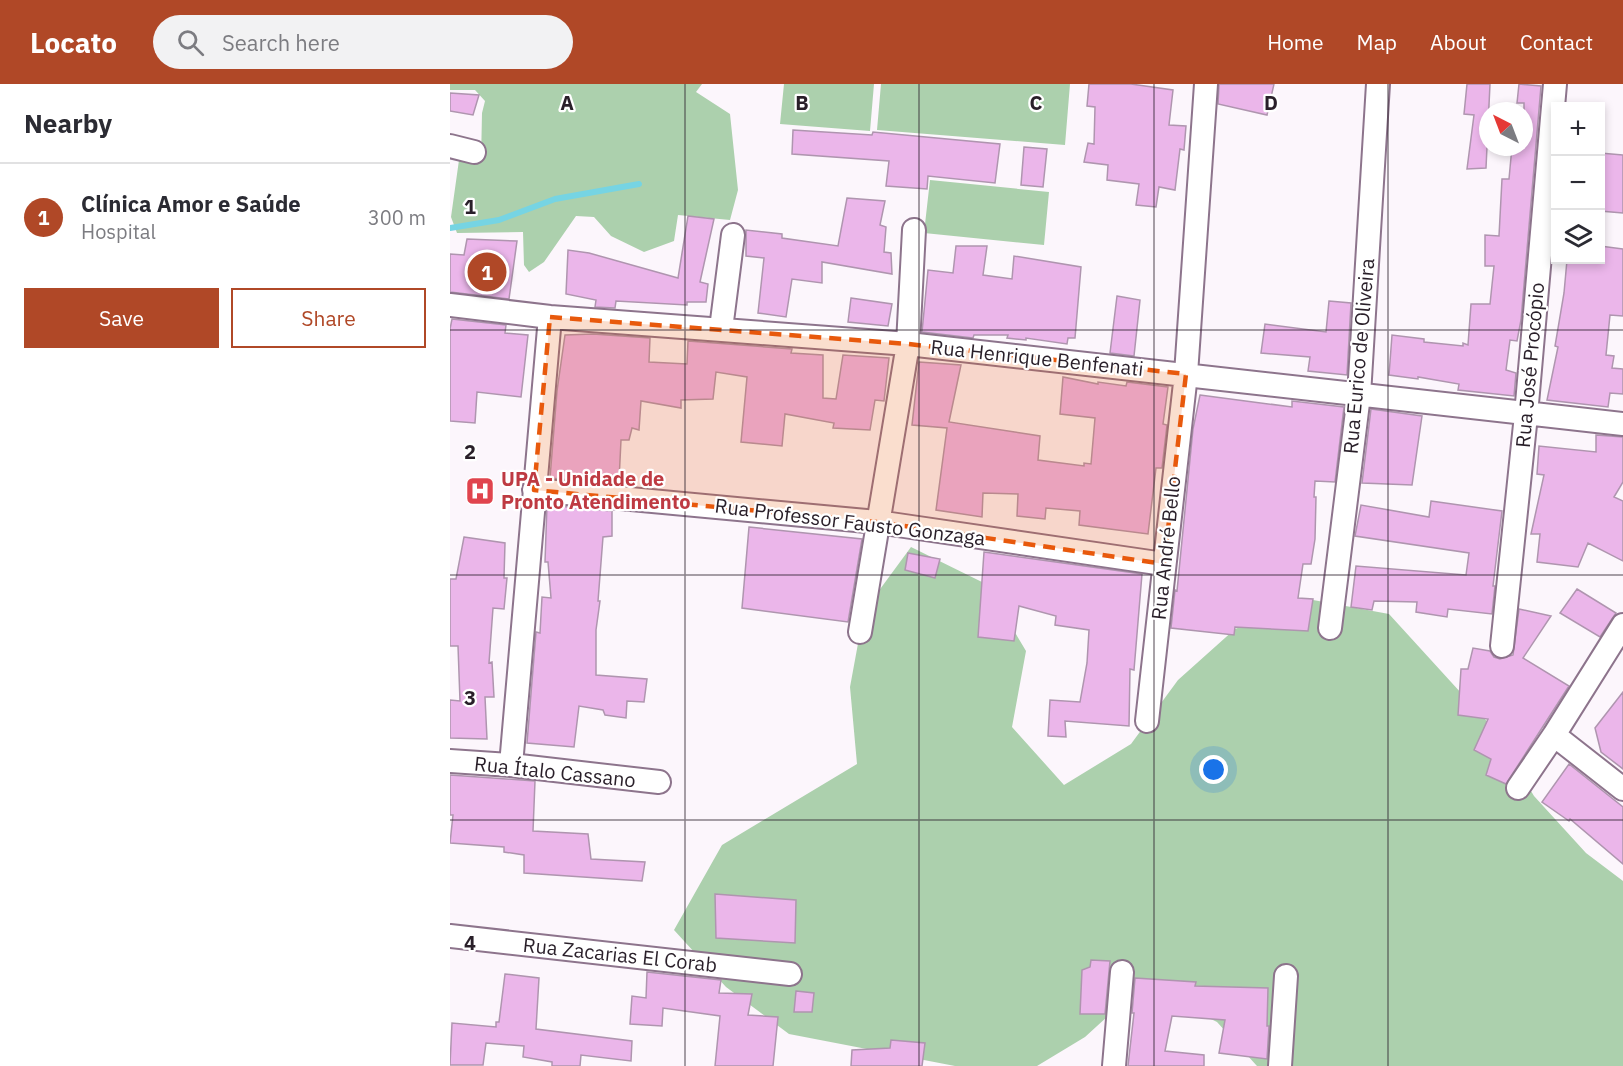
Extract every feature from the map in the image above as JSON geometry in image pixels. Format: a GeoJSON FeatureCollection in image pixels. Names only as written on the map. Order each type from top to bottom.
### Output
{"type":"FeatureCollection","features":[{"type":"Feature","properties":{"kind":"street","name":"Rua André Bello"},"geometry":{"type":"LineString","coordinates":[[1147,721],[1186,374],[1206,84]]}},
{"type":"Feature","properties":{"kind":"street","name":"Rua Eurico de Oliveira"},"geometry":{"type":"LineString","coordinates":[[1329,628],[1359,395],[1378,84]]}},
{"type":"Feature","properties":{"kind":"street","name":"Rua José Procópio"},"geometry":{"type":"LineString","coordinates":[[1502,646],[1526,415],[1555,84]]}},
{"type":"Feature","properties":{"kind":"street"},"geometry":{"type":"LineString","coordinates":[[450,146],[474,152]]}},
{"type":"Feature","properties":{"kind":"street"},"geometry":{"type":"LineString","coordinates":[[860,632],[908,344],[914,230]]}},
{"type":"Feature","properties":{"kind":"street"},"geometry":{"type":"LineString","coordinates":[[721,329],[733,235]]}},
{"type":"Feature","properties":{"kind":"street","name":"Rua Henrique Benfenati"},"geometry":{"type":"LineString","coordinates":[[450,305],[550,317],[908,344],[1186,374],[1526,415],[1623,424]]}},
{"type":"Feature","properties":{"kind":"street"},"geometry":{"type":"LineString","coordinates":[[512,765],[550,317]]}},
{"type":"Feature","properties":{"kind":"street","name":"Rua Professor Fausto Gonzaga"},"geometry":{"type":"LineString","coordinates":[[534,490],[877,522],[1164,564]]}},
{"type":"Feature","properties":{"kind":"street"},"geometry":{"type":"LineString","coordinates":[[1518,788],[1623,625]]}},
{"type":"Feature","properties":{"kind":"street"},"geometry":{"type":"LineString","coordinates":[[1554,735],[1623,789]]}},
{"type":"Feature","properties":{"kind":"street","name":"Rua Ítalo Cassano"},"geometry":{"type":"LineString","coordinates":[[450,762],[512,765],[659,782]]}},
{"type":"Feature","properties":{"kind":"street","name":"Rua Zacarias El Corab"},"geometry":{"type":"LineString","coordinates":[[450,936],[790,974]]}},
{"type":"Feature","properties":{"kind":"street"},"geometry":{"type":"LineString","coordinates":[[1114,1066],[1122,972]]}},
{"type":"Feature","properties":{"kind":"street"},"geometry":{"type":"LineString","coordinates":[[1280,1066],[1286,976]]}},
{"type":"Feature","properties":{"kind":"highlighted area"},"geometry":{"type":"Polygon","coordinates":[[[550,317],[908,344],[1186,374],[1164,564],[877,522],[534,490],[550,317]]]}},
{"type":"Feature","properties":{"kind":"green space"},"geometry":{"type":"Polygon","coordinates":[[[450,84],[702,84],[696,92],[730,114],[738,190],[730,220],[678,215],[674,241],[644,252],[611,236],[594,217],[576,216],[544,262],[529,272],[524,265],[523,232],[457,233],[451,217],[459,160],[481,161],[482,113],[485,101],[475,90],[450,90],[450,84]]]}},
{"type":"Feature","properties":{"kind":"green space"},"geometry":{"type":"Polygon","coordinates":[[[784,84],[874,84],[870,131],[780,124],[784,84]]]}},
{"type":"Feature","properties":{"kind":"green space"},"geometry":{"type":"Polygon","coordinates":[[[881,84],[1070,84],[1065,145],[877,130],[881,84]]]}},
{"type":"Feature","properties":{"kind":"green space"},"geometry":{"type":"Polygon","coordinates":[[[930,180],[1049,192],[1044,245],[924,233],[930,180]]]}},
{"type":"Feature","properties":{"kind":"green space"},"geometry":{"type":"Polygon","coordinates":[[[911,547],[986,584],[1026,651],[1012,727],[1064,785],[1131,744],[1178,680],[1235,629],[1313,600],[1389,614],[1493,728],[1534,796],[1586,853],[1623,881],[1623,1066],[1257,1066],[1217,1022],[1142,985],[1085,1037],[1037,1066],[955,1066],[789,1034],[726,987],[674,930],[722,845],[857,764],[850,687],[864,611],[911,547]]]}},
{"type":"Feature","properties":{"kind":"building"},"geometry":{"type":"Polygon","coordinates":[[[1089,84],[1131,84],[1173,90],[1169,125],[1186,126],[1184,150],[1180,149],[1175,190],[1159,187],[1156,207],[1136,205],[1139,184],[1107,180],[1108,165],[1084,162],[1088,143],[1094,144],[1095,107],[1087,106],[1089,84]]]}},
{"type":"Feature","properties":{"kind":"building"},"geometry":{"type":"Polygon","coordinates":[[[1219,84],[1274,84],[1267,115],[1218,104],[1219,84]]]}},
{"type":"Feature","properties":{"kind":"building"},"geometry":{"type":"Polygon","coordinates":[[[1467,84],[1490,84],[1489,102],[1479,102],[1479,156],[1487,156],[1486,168],[1467,169],[1474,115],[1464,114],[1467,84]]]}},
{"type":"Feature","properties":{"kind":"building"},"geometry":{"type":"Polygon","coordinates":[[[1519,84],[1541,86],[1521,320],[1517,341],[1510,340],[1506,370],[1516,373],[1514,396],[1458,390],[1459,384],[1389,375],[1392,335],[1424,339],[1424,342],[1468,345],[1471,304],[1490,304],[1494,266],[1485,266],[1485,235],[1499,236],[1502,179],[1509,179],[1511,156],[1533,156],[1533,102],[1517,102],[1519,84]]]}},
{"type":"Feature","properties":{"kind":"building"},"geometry":{"type":"Polygon","coordinates":[[[450,93],[479,95],[473,115],[450,111],[450,93]]]}},
{"type":"Feature","properties":{"kind":"building"},"geometry":{"type":"Polygon","coordinates":[[[793,130],[872,135],[873,132],[1000,144],[995,183],[928,176],[927,189],[886,186],[889,161],[792,154],[793,130]]]}},
{"type":"Feature","properties":{"kind":"building"},"geometry":{"type":"Polygon","coordinates":[[[1024,147],[1047,149],[1043,187],[1021,185],[1024,147]]]}},
{"type":"Feature","properties":{"kind":"building"},"geometry":{"type":"Polygon","coordinates":[[[1605,153],[1623,155],[1623,213],[1605,211],[1605,153]]]}},
{"type":"Feature","properties":{"kind":"building"},"geometry":{"type":"Polygon","coordinates":[[[847,198],[885,201],[880,225],[886,227],[884,252],[891,253],[892,274],[822,262],[822,283],[792,279],[786,317],[758,313],[764,258],[746,256],[746,230],[782,234],[782,238],[838,246],[847,198]]]}},
{"type":"Feature","properties":{"kind":"building"},"geometry":{"type":"Polygon","coordinates":[[[688,216],[714,219],[700,282],[708,284],[706,302],[687,302],[687,305],[616,301],[615,308],[595,307],[596,300],[566,294],[568,250],[589,253],[678,278],[688,216]]]}},
{"type":"Feature","properties":{"kind":"building"},"geometry":{"type":"Polygon","coordinates":[[[467,239],[517,241],[509,299],[450,292],[450,254],[464,255],[467,239]]]}},
{"type":"Feature","properties":{"kind":"building"},"geometry":{"type":"Polygon","coordinates":[[[956,246],[987,246],[983,275],[1012,279],[1014,256],[1081,267],[1075,338],[1068,338],[1067,344],[1026,338],[1026,340],[1007,338],[1008,335],[974,335],[973,338],[922,332],[928,270],[953,273],[956,246]]]}},
{"type":"Feature","properties":{"kind":"building"},"geometry":{"type":"Polygon","coordinates":[[[1605,247],[1623,249],[1623,316],[1610,315],[1606,355],[1614,356],[1612,368],[1623,369],[1623,394],[1610,393],[1608,407],[1547,400],[1558,347],[1555,346],[1567,264],[1605,264],[1605,247]]]}},
{"type":"Feature","properties":{"kind":"building"},"geometry":{"type":"Polygon","coordinates":[[[1117,296],[1140,300],[1134,356],[1110,353],[1117,296]]]}},
{"type":"Feature","properties":{"kind":"building"},"geometry":{"type":"Polygon","coordinates":[[[851,298],[892,304],[888,326],[848,322],[851,298]]]}},
{"type":"Feature","properties":{"kind":"building"},"geometry":{"type":"Polygon","coordinates":[[[1329,301],[1351,303],[1347,375],[1308,371],[1310,357],[1261,353],[1265,324],[1326,332],[1329,301]]]}},
{"type":"Feature","properties":{"kind":"building"},"geometry":{"type":"Polygon","coordinates":[[[452,319],[506,325],[505,333],[528,335],[521,397],[477,392],[475,423],[450,421],[450,329],[452,319]]]}},
{"type":"Feature","properties":{"kind":"building"},"geometry":{"type":"Polygon","coordinates":[[[593,334],[650,338],[649,362],[687,364],[688,341],[792,349],[791,353],[823,355],[823,398],[836,399],[843,355],[889,358],[884,401],[875,400],[870,430],[833,428],[834,423],[785,414],[782,446],[741,442],[747,377],[716,372],[713,399],[681,400],[681,408],[641,401],[639,430],[632,428],[629,440],[621,440],[619,481],[612,480],[612,484],[550,478],[557,391],[565,335],[593,334]]]}},
{"type":"Feature","properties":{"kind":"building"},"geometry":{"type":"Polygon","coordinates":[[[919,362],[961,365],[949,422],[1040,436],[1038,460],[1084,466],[1084,463],[1091,464],[1095,418],[1060,414],[1063,377],[1098,384],[1098,382],[1126,386],[1127,382],[1168,387],[1163,424],[1167,425],[1162,468],[1156,468],[1148,534],[1079,525],[1080,511],[1046,508],[1045,519],[1017,516],[1018,494],[983,493],[982,517],[936,510],[947,428],[912,425],[919,362]]]}},
{"type":"Feature","properties":{"kind":"building"},"geometry":{"type":"Polygon","coordinates":[[[1200,395],[1292,407],[1292,401],[1344,407],[1335,482],[1315,481],[1315,539],[1311,564],[1303,564],[1298,598],[1313,599],[1308,631],[1235,627],[1234,635],[1171,628],[1175,590],[1177,591],[1193,429],[1200,395]]]}},
{"type":"Feature","properties":{"kind":"building"},"geometry":{"type":"Polygon","coordinates":[[[1371,409],[1422,416],[1412,485],[1362,483],[1371,409]]]}},
{"type":"Feature","properties":{"kind":"building"},"geometry":{"type":"Polygon","coordinates":[[[1596,435],[1623,437],[1623,482],[1614,497],[1623,501],[1623,561],[1588,543],[1578,567],[1537,562],[1540,534],[1531,534],[1544,475],[1537,474],[1539,446],[1596,452],[1596,435]]]}},
{"type":"Feature","properties":{"kind":"building"},"geometry":{"type":"Polygon","coordinates":[[[1431,501],[1502,511],[1492,614],[1448,609],[1447,617],[1416,612],[1417,602],[1374,601],[1372,610],[1351,607],[1356,566],[1466,575],[1469,553],[1355,536],[1361,505],[1429,517],[1431,501]]]}},
{"type":"Feature","properties":{"kind":"building"},"geometry":{"type":"Polygon","coordinates":[[[547,505],[612,511],[612,536],[603,537],[598,601],[600,601],[596,630],[596,675],[647,679],[644,702],[627,701],[626,718],[605,715],[603,710],[579,706],[574,747],[527,743],[536,632],[540,633],[542,597],[551,598],[548,562],[545,562],[547,505]]]}},
{"type":"Feature","properties":{"kind":"building"},"geometry":{"type":"Polygon","coordinates":[[[749,527],[862,539],[848,622],[742,608],[749,527]]]}},
{"type":"Feature","properties":{"kind":"building"},"geometry":{"type":"Polygon","coordinates":[[[464,537],[505,543],[504,578],[507,578],[504,609],[493,608],[489,663],[492,662],[494,697],[485,697],[487,739],[450,738],[450,700],[460,701],[458,646],[450,646],[450,579],[456,579],[464,537]]]}},
{"type":"Feature","properties":{"kind":"building"},"geometry":{"type":"Polygon","coordinates":[[[984,552],[1142,574],[1134,670],[1130,669],[1129,726],[1065,721],[1066,737],[1048,736],[1050,700],[1080,702],[1087,663],[1089,630],[1055,625],[1056,616],[1019,606],[1014,641],[978,637],[984,552]]]}},
{"type":"Feature","properties":{"kind":"building"},"geometry":{"type":"Polygon","coordinates":[[[908,553],[940,559],[935,578],[905,570],[908,553]]]}},
{"type":"Feature","properties":{"kind":"building"},"geometry":{"type":"Polygon","coordinates":[[[1577,589],[1616,613],[1600,637],[1560,613],[1577,589]]]}},
{"type":"Feature","properties":{"kind":"building"},"geometry":{"type":"Polygon","coordinates":[[[1519,609],[1551,616],[1523,658],[1569,686],[1506,784],[1486,775],[1491,759],[1474,750],[1488,719],[1458,715],[1461,669],[1468,669],[1473,648],[1490,651],[1494,657],[1500,659],[1513,655],[1519,609]]]}},
{"type":"Feature","properties":{"kind":"building"},"geometry":{"type":"Polygon","coordinates":[[[1623,692],[1623,769],[1601,752],[1595,728],[1623,692]]]}},
{"type":"Feature","properties":{"kind":"building"},"geometry":{"type":"Polygon","coordinates":[[[1569,764],[1623,807],[1623,864],[1570,819],[1569,821],[1542,802],[1569,764]]]}},
{"type":"Feature","properties":{"kind":"building"},"geometry":{"type":"Polygon","coordinates":[[[450,775],[535,781],[533,831],[588,834],[591,859],[645,862],[642,881],[524,873],[524,855],[504,852],[504,847],[450,843],[453,815],[450,815],[450,775]]]}},
{"type":"Feature","properties":{"kind":"building"},"geometry":{"type":"Polygon","coordinates":[[[715,894],[796,900],[795,943],[716,938],[715,894]]]}},
{"type":"Feature","properties":{"kind":"building"},"geometry":{"type":"Polygon","coordinates":[[[1091,960],[1110,961],[1105,1014],[1080,1014],[1082,970],[1090,967],[1091,960]]]}},
{"type":"Feature","properties":{"kind":"building"},"geometry":{"type":"Polygon","coordinates":[[[647,972],[721,980],[719,993],[752,994],[748,1015],[778,1017],[773,1066],[715,1066],[720,1016],[663,1008],[662,1026],[630,1024],[632,996],[646,998],[647,972]]]}},
{"type":"Feature","properties":{"kind":"building"},"geometry":{"type":"Polygon","coordinates":[[[505,974],[539,978],[536,1029],[632,1041],[631,1061],[581,1055],[580,1066],[552,1066],[552,1062],[523,1057],[524,1046],[486,1043],[483,1065],[450,1065],[452,1023],[496,1027],[496,1022],[499,1022],[505,974]]]}},
{"type":"Feature","properties":{"kind":"building"},"geometry":{"type":"Polygon","coordinates":[[[1135,978],[1196,982],[1195,986],[1268,988],[1267,1059],[1219,1053],[1225,1020],[1172,1016],[1165,1051],[1204,1055],[1204,1066],[1128,1066],[1135,978]]]}},
{"type":"Feature","properties":{"kind":"building"},"geometry":{"type":"Polygon","coordinates":[[[796,991],[814,993],[812,1012],[794,1012],[796,991]]]}},
{"type":"Feature","properties":{"kind":"building"},"geometry":{"type":"Polygon","coordinates":[[[891,1040],[925,1043],[922,1066],[851,1066],[852,1050],[890,1048],[891,1040]]]}},
{"type":"Feature","properties":{"kind":"waterway"},"geometry":{"type":"LineString","coordinates":[[450,228],[499,220],[555,199],[639,184]]}},
{"type":"Feature","properties":{"kind":"place","name":"Clínica Amor e Saúde"},"geometry":{"type":"Point","coordinates":[487,272]}},
{"type":"Feature","properties":{"kind":"place","name":"UPA - Unidade de Pronto Atendimento"},"geometry":{"type":"Point","coordinates":[480,491]}}]}
